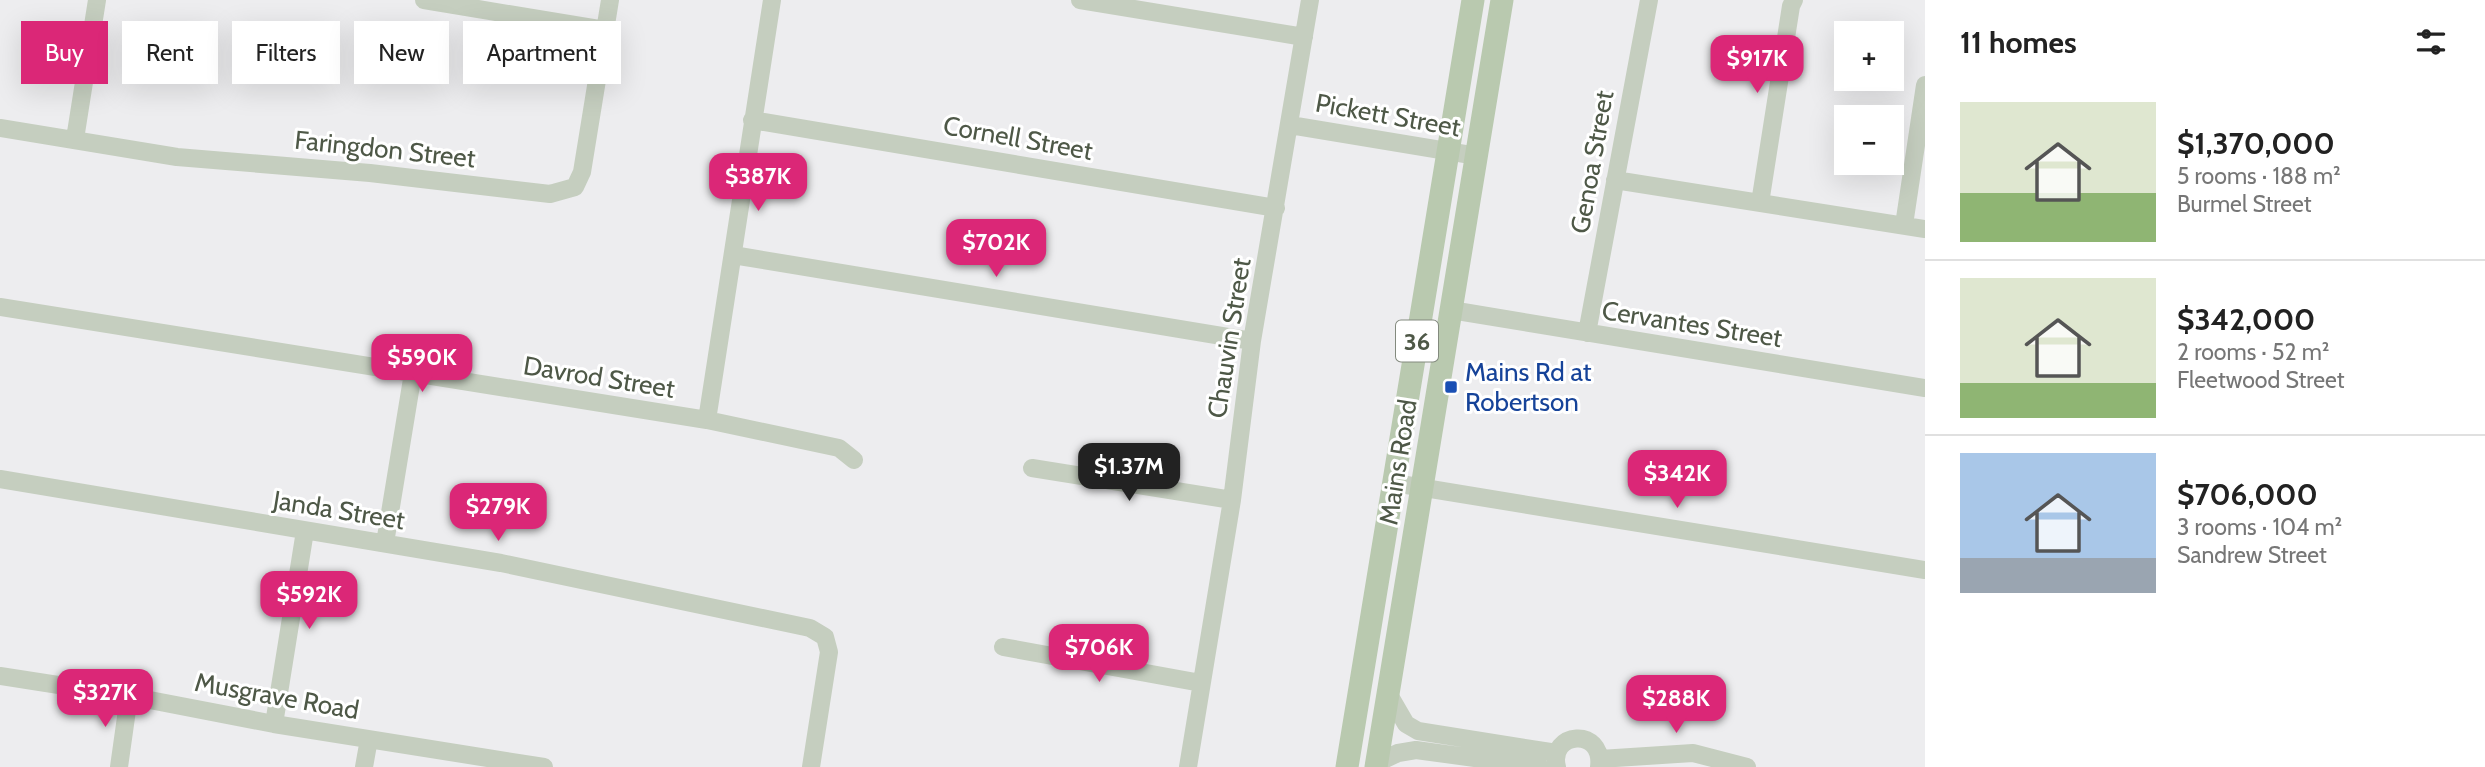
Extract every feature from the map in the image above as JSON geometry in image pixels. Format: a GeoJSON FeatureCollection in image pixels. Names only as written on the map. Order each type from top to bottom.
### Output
{"type":"FeatureCollection","features":[{"type":"Feature","properties":{"kind":"main road","name":"Mains Road"},"geometry":{"type":"LineString","coordinates":[[1347,767],[1473,0]]}},
{"type":"Feature","properties":{"kind":"main road","name":"Mains Road"},"geometry":{"type":"LineString","coordinates":[[1376,765],[1502,0]]}},
{"type":"Feature","properties":{"kind":"street"},"geometry":{"type":"LineString","coordinates":[[75,139],[97,0]]}},
{"type":"Feature","properties":{"kind":"street"},"geometry":{"type":"LineString","coordinates":[[424,0],[551,21]]}},
{"type":"Feature","properties":{"kind":"street","name":"Faringdon Street"},"geometry":{"type":"LineString","coordinates":[[606,21],[610,0]]}},
{"type":"Feature","properties":{"kind":"street"},"geometry":{"type":"LineString","coordinates":[[708,420],[772,0]]}},
{"type":"Feature","properties":{"kind":"street"},"geometry":{"type":"LineString","coordinates":[[1080,0],[1304,37]]}},
{"type":"Feature","properties":{"kind":"street","name":"Chauvin Street"},"geometry":{"type":"LineString","coordinates":[[1188,767],[1232,500],[1252,341],[1310,0]]}},
{"type":"Feature","properties":{"kind":"street","name":"Genoa Street"},"geometry":{"type":"LineString","coordinates":[[1587,333],[1649,0]]}},
{"type":"Feature","properties":{"kind":"street"},"geometry":{"type":"LineString","coordinates":[[1760,203],[1794,0]]}},
{"type":"Feature","properties":{"kind":"street","name":"Faringdon Street"},"geometry":{"type":"LineString","coordinates":[[0,128],[177,157],[370,173],[550,194],[575,187],[582,172],[596,84]]}},
{"type":"Feature","properties":{"kind":"street"},"geometry":{"type":"LineString","coordinates":[[1904,225],[1925,85]]}},
{"type":"Feature","properties":{"kind":"street","name":"Cornell Street"},"geometry":{"type":"LineString","coordinates":[[752,120],[1276,208]]}},
{"type":"Feature","properties":{"kind":"street","name":"Pickett Street"},"geometry":{"type":"LineString","coordinates":[[1290,125],[1476,156]]}},
{"type":"Feature","properties":{"kind":"street"},"geometry":{"type":"LineString","coordinates":[[1615,180],[1925,229]]}},
{"type":"Feature","properties":{"kind":"street"},"geometry":{"type":"LineString","coordinates":[[733,254],[1252,341]]}},
{"type":"Feature","properties":{"kind":"street","name":"Davrod Street"},"geometry":{"type":"LineString","coordinates":[[0,307],[708,420],[839,448],[854,460]]}},
{"type":"Feature","properties":{"kind":"street","name":"Cervantes Street"},"geometry":{"type":"LineString","coordinates":[[1451,310],[1925,388]]}},
{"type":"Feature","properties":{"kind":"street"},"geometry":{"type":"LineString","coordinates":[[385,543],[413,373]]}},
{"type":"Feature","properties":{"kind":"street"},"geometry":{"type":"LineString","coordinates":[[1032,468],[1232,500]]}},
{"type":"Feature","properties":{"kind":"street","name":"Janda Street"},"geometry":{"type":"LineString","coordinates":[[0,479],[501,563],[810,628],[825,637],[829,652],[811,767]]}},
{"type":"Feature","properties":{"kind":"street"},"geometry":{"type":"LineString","coordinates":[[1394,482],[1925,570]]}},
{"type":"Feature","properties":{"kind":"street"},"geometry":{"type":"LineString","coordinates":[[274,724],[305,531]]}},
{"type":"Feature","properties":{"kind":"street"},"geometry":{"type":"LineString","coordinates":[[1003,646],[1201,683]]}},
{"type":"Feature","properties":{"kind":"street","name":"Musgrave Road"},"geometry":{"type":"LineString","coordinates":[[0,676],[130,696],[274,724],[544,767]]}},
{"type":"Feature","properties":{"kind":"street"},"geometry":{"type":"LineString","coordinates":[[1388,693],[1406,724],[1418,731],[1557,760],[1565,741],[1581,738],[1594,746],[1599,763],[1693,753],[1747,767]]}},
{"type":"Feature","properties":{"kind":"street"},"geometry":{"type":"LineString","coordinates":[[119,767],[130,696]]}},
{"type":"Feature","properties":{"kind":"street"},"geometry":{"type":"LineString","coordinates":[[364,767],[369,739]]}},
{"type":"Feature","properties":{"kind":"street"},"geometry":{"type":"LineString","coordinates":[[1376,765],[1398,753],[1416,750],[1540,767]]}},
{"type":"Feature","properties":{"kind":"place","name":"Mains Rd at Robertson"},"geometry":{"type":"Point","coordinates":[1451,387]}}]}
